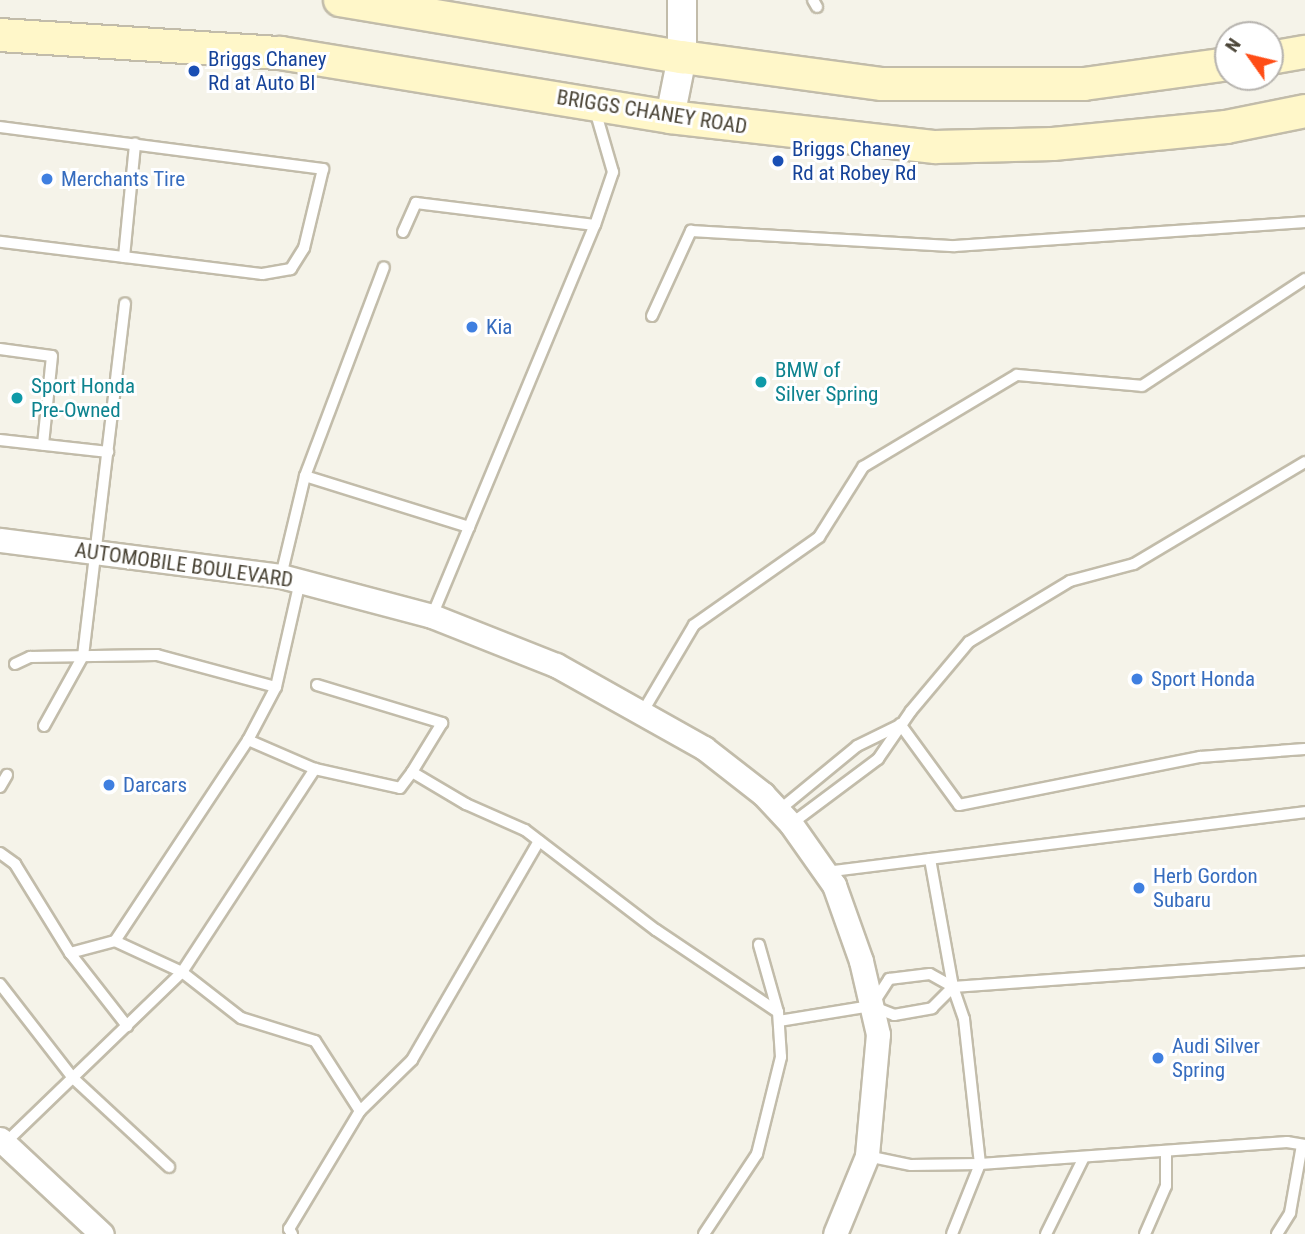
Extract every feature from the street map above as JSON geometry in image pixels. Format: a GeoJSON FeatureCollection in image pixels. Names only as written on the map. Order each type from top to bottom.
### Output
{"type":"FeatureCollection","features":[{"type":"Feature","properties":{"kind":"main road"},"geometry":{"type":"LineString","coordinates":[[340,0],[682,57],[882,84],[1084,85],[1214,66]]}},
{"type":"Feature","properties":{"kind":"main road","name":"BRIGGS CHANEY ROAD"},"geometry":{"type":"LineString","coordinates":[[0,36],[280,53],[670,117],[935,147],[1053,144],[1226,127],[1305,111]]}},
{"type":"Feature","properties":{"kind":"main road"},"geometry":{"type":"LineString","coordinates":[[1284,56],[1305,52]]}},
{"type":"Feature","properties":{"kind":"street"},"geometry":{"type":"LineString","coordinates":[[670,117],[682,57],[682,0]]}},
{"type":"Feature","properties":{"kind":"street","name":"AUTOMOBILE BOULEVARD"},"geometry":{"type":"LineString","coordinates":[[0,540],[290,578],[432,616],[556,665],[704,748],[785,818],[825,872],[834,885],[861,961],[878,1034],[867,1156],[835,1234]]}},
{"type":"Feature","properties":{"kind":"street"},"geometry":{"type":"LineString","coordinates":[[2,1144],[102,1234]]}},
{"type":"Feature","properties":{"kind":"lane"},"geometry":{"type":"LineString","coordinates":[[432,616],[596,225],[613,172],[594,104]]}},
{"type":"Feature","properties":{"kind":"lane"},"geometry":{"type":"LineString","coordinates":[[0,127],[323,169],[304,248],[291,269],[262,274],[0,242]]}},
{"type":"Feature","properties":{"kind":"lane"},"geometry":{"type":"LineString","coordinates":[[124,257],[135,144]]}},
{"type":"Feature","properties":{"kind":"lane"},"geometry":{"type":"LineString","coordinates":[[402,232],[416,203],[596,225]]}},
{"type":"Feature","properties":{"kind":"lane"},"geometry":{"type":"LineString","coordinates":[[652,316],[691,231],[955,246],[1305,222]]}},
{"type":"Feature","properties":{"kind":"lane"},"geometry":{"type":"LineString","coordinates":[[115,941],[248,740],[276,687],[305,476],[384,267]]}},
{"type":"Feature","properties":{"kind":"lane"},"geometry":{"type":"LineString","coordinates":[[642,713],[694,625],[819,537],[863,467],[1017,375],[1142,386],[1305,279]]}},
{"type":"Feature","properties":{"kind":"lane"},"geometry":{"type":"LineString","coordinates":[[44,726],[83,656],[125,303]]}},
{"type":"Feature","properties":{"kind":"lane"},"geometry":{"type":"LineString","coordinates":[[0,349],[52,356],[43,445]]}},
{"type":"Feature","properties":{"kind":"lane"},"geometry":{"type":"LineString","coordinates":[[0,440],[108,452]]}},
{"type":"Feature","properties":{"kind":"lane"},"geometry":{"type":"LineString","coordinates":[[785,818],[878,759],[900,724],[969,642],[1070,581],[1135,564],[1305,462]]}},
{"type":"Feature","properties":{"kind":"lane"},"geometry":{"type":"LineString","coordinates":[[305,476],[469,527]]}},
{"type":"Feature","properties":{"kind":"lane"},"geometry":{"type":"LineString","coordinates":[[15,664],[30,657],[157,655],[276,687]]}},
{"type":"Feature","properties":{"kind":"lane"},"geometry":{"type":"LineString","coordinates":[[248,740],[315,769],[400,788],[442,723],[317,685]]}},
{"type":"Feature","properties":{"kind":"lane"},"geometry":{"type":"LineString","coordinates":[[900,724],[959,805],[1200,757],[1305,749]]}},
{"type":"Feature","properties":{"kind":"lane"},"geometry":{"type":"LineString","coordinates":[[785,818],[857,746],[900,724]]}},
{"type":"Feature","properties":{"kind":"lane"},"geometry":{"type":"LineString","coordinates":[[2,1144],[182,972],[315,769]]}},
{"type":"Feature","properties":{"kind":"lane"},"geometry":{"type":"LineString","coordinates":[[412,772],[539,841],[656,930],[779,1017],[871,1006],[894,1015],[932,1008],[953,987]]}},
{"type":"Feature","properties":{"kind":"lane"},"geometry":{"type":"LineString","coordinates":[[0,787],[7,775]]}},
{"type":"Feature","properties":{"kind":"lane"},"geometry":{"type":"LineString","coordinates":[[825,872],[1305,812]]}},
{"type":"Feature","properties":{"kind":"lane"},"geometry":{"type":"LineString","coordinates":[[292,1234],[289,1229],[360,1111],[412,1060],[539,841]]}},
{"type":"Feature","properties":{"kind":"lane"},"geometry":{"type":"LineString","coordinates":[[0,853],[15,864],[70,953],[127,1026]]}},
{"type":"Feature","properties":{"kind":"lane"},"geometry":{"type":"LineString","coordinates":[[930,859],[953,987],[964,1018],[980,1164],[952,1234]]}},
{"type":"Feature","properties":{"kind":"lane"},"geometry":{"type":"LineString","coordinates":[[70,953],[115,941],[182,972],[241,1018],[315,1041],[360,1111]]}},
{"type":"Feature","properties":{"kind":"lane"},"geometry":{"type":"LineString","coordinates":[[705,1234],[757,1154],[781,1057],[779,1017],[759,946]]}},
{"type":"Feature","properties":{"kind":"lane"},"geometry":{"type":"LineString","coordinates":[[871,1006],[889,979],[930,974],[953,987],[1305,962]]}},
{"type":"Feature","properties":{"kind":"lane"},"geometry":{"type":"LineString","coordinates":[[0,984],[73,1078],[169,1167]]}},
{"type":"Feature","properties":{"kind":"lane"},"geometry":{"type":"LineString","coordinates":[[867,1156],[911,1165],[980,1164],[1304,1145],[1290,1213],[1276,1234]]}},
{"type":"Feature","properties":{"kind":"lane"},"geometry":{"type":"LineString","coordinates":[[1145,1234],[1166,1186],[1166,1151]]}},
{"type":"Feature","properties":{"kind":"lane"},"geometry":{"type":"LineString","coordinates":[[1046,1234],[1084,1157]]}},
{"type":"Feature","properties":{"kind":"place","name":"Briggs Chaney Rd at Auto Bl"},"geometry":{"type":"Point","coordinates":[194,71]}},
{"type":"Feature","properties":{"kind":"place","name":"Briggs Chaney Rd at Robey Rd"},"geometry":{"type":"Point","coordinates":[778,161]}},
{"type":"Feature","properties":{"kind":"place","name":"Merchants Tire"},"geometry":{"type":"Point","coordinates":[47,179]}},
{"type":"Feature","properties":{"kind":"place","name":"Kia"},"geometry":{"type":"Point","coordinates":[472,327]}},
{"type":"Feature","properties":{"kind":"place","name":"BMW of Silver Spring"},"geometry":{"type":"Point","coordinates":[761,382]}},
{"type":"Feature","properties":{"kind":"place","name":"Sport Honda Pre-Owned"},"geometry":{"type":"Point","coordinates":[17,398]}},
{"type":"Feature","properties":{"kind":"place","name":"Sport Honda"},"geometry":{"type":"Point","coordinates":[1137,679]}},
{"type":"Feature","properties":{"kind":"place","name":"Darcars"},"geometry":{"type":"Point","coordinates":[109,785]}},
{"type":"Feature","properties":{"kind":"place","name":"Herb Gordon Subaru"},"geometry":{"type":"Point","coordinates":[1139,888]}},
{"type":"Feature","properties":{"kind":"place","name":"Audi Silver Spring"},"geometry":{"type":"Point","coordinates":[1158,1058]}}]}
